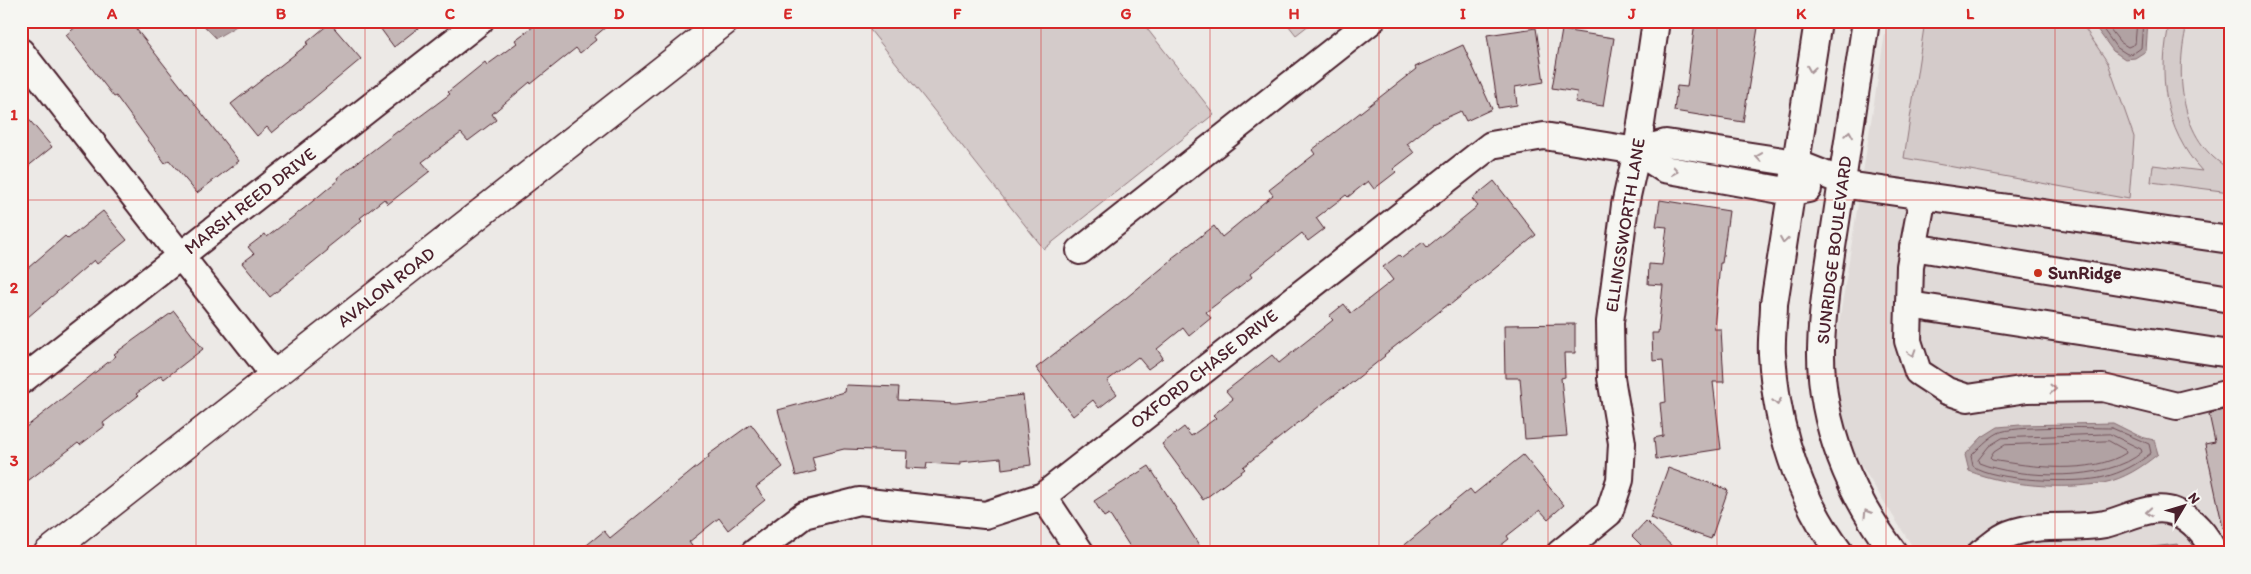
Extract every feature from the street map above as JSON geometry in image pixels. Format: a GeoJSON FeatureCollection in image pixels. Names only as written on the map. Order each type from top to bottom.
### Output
{"type":"FeatureCollection","features":[{"type":"Feature","properties":{"kind":"main road","name":"AVALON ROAD"},"geometry":{"type":"LineString","coordinates":[[48,553],[725,21]]}},
{"type":"Feature","properties":{"kind":"street","name":"MARSH REED DRIVE"},"geometry":{"type":"LineString","coordinates":[[21,381],[480,21]]}},
{"type":"Feature","properties":{"kind":"street"},"geometry":{"type":"LineString","coordinates":[[1080,251],[1370,21]]}},
{"type":"Feature","properties":{"kind":"street","name":"ELLINGSWORTH LANE"},"geometry":{"type":"LineString","coordinates":[[1560,553],[1609,513],[1620,480],[1622,443],[1611,378],[1610,322],[1625,205],[1637,151],[1656,21]]}},
{"type":"Feature","properties":{"kind":"street"},"geometry":{"type":"LineString","coordinates":[[1818,21],[1774,304],[1772,352],[1776,398],[1783,433],[1794,466],[1820,521],[1840,553]]}},
{"type":"Feature","properties":{"kind":"street","name":"SUNRIDGE BOULEVARD"},"geometry":{"type":"LineString","coordinates":[[1866,21],[1824,300],[1821,351],[1824,384],[1833,431],[1853,488],[1871,520],[1894,553]]}},
{"type":"Feature","properties":{"kind":"street"},"geometry":{"type":"LineString","coordinates":[[24,61],[274,375]]}},
{"type":"Feature","properties":{"kind":"street","name":"OXFORD CHASE DRIVE"},"geometry":{"type":"LineString","coordinates":[[754,553],[804,515],[859,501],[985,515],[1043,496],[1491,145],[1544,136],[1637,151],[1664,169],[1792,192],[1842,183]]}},
{"type":"Feature","properties":{"kind":"street","name":"OXFORD CHASE DRIVE"},"geometry":{"type":"LineString","coordinates":[[1637,151],[1666,143],[1722,151],[1796,163],[1842,183]]}},
{"type":"Feature","properties":{"kind":"street"},"geometry":{"type":"LineString","coordinates":[[1719,178],[1722,151]]}},
{"type":"Feature","properties":{"kind":"street"},"geometry":{"type":"LineString","coordinates":[[1842,183],[2230,240]]}},
{"type":"Feature","properties":{"kind":"street"},"geometry":{"type":"LineString","coordinates":[[1923,196],[1910,266],[1908,341],[1918,372],[1947,391],[1968,398],[2027,389],[2103,388],[2177,406],[2230,393]]}},
{"type":"Feature","properties":{"kind":"street"},"geometry":{"type":"LineString","coordinates":[[1914,247],[2230,299]]}},
{"type":"Feature","properties":{"kind":"street"},"geometry":{"type":"LineString","coordinates":[[1908,305],[2230,354]]}},
{"type":"Feature","properties":{"kind":"street"},"geometry":{"type":"LineString","coordinates":[[1043,496],[1081,553]]}},
{"type":"Feature","properties":{"kind":"street"},"geometry":{"type":"LineString","coordinates":[[1981,553],[2008,534],[2029,529],[2103,524],[2146,511],[2174,512],[2188,520],[2210,542],[2214,553]]}},
{"type":"Feature","properties":{"kind":"shaded area"},"geometry":{"type":"Polygon","coordinates":[[[863,21],[1141,21],[1214,114],[1044,249],[863,21]]]}},
{"type":"Feature","properties":{"kind":"shaded area"},"geometry":{"type":"Polygon","coordinates":[[[1285,21],[1314,21],[1296,35],[1285,21]]]}},
{"type":"Feature","properties":{"kind":"shaded area","name":"SunRidge"},"geometry":{"type":"Polygon","coordinates":[[[1887,21],[2230,21],[2230,553],[1917,553],[1914,549],[1829,415],[1837,336],[1887,21]]]}},
{"type":"Feature","properties":{"kind":"shaded area"},"geometry":{"type":"Polygon","coordinates":[[[1925,21],[2080,21],[2108,63],[2134,137],[2129,199],[1904,158],[1925,21]]]}},
{"type":"Feature","properties":{"kind":"shaded area"},"geometry":{"type":"Polygon","coordinates":[[[2170,21],[2188,21],[2181,61],[2185,104],[2200,142],[2213,157],[2230,169],[2230,192],[2151,182],[2153,165],[2202,171],[2189,155],[2179,137],[2167,100],[2164,81],[2164,61],[2170,21]]]}},
{"type":"Feature","properties":{"kind":"water"},"geometry":{"type":"Polygon","coordinates":[[[199,21],[245,21],[216,38],[199,21]]]}},
{"type":"Feature","properties":{"kind":"water"},"geometry":{"type":"Polygon","coordinates":[[[2091,21],[2148,21],[2146,51],[2135,58],[2125,59],[2113,51],[2091,21]]]}},
{"type":"Feature","properties":{"kind":"water"},"geometry":{"type":"Polygon","coordinates":[[[2113,423],[2141,437],[2154,440],[2158,454],[2139,468],[2125,475],[2111,481],[2087,485],[2053,486],[2018,483],[1969,471],[1965,455],[1982,437],[1998,427],[2113,423]]]}},
{"type":"Feature","properties":{"kind":"water"},"geometry":{"type":"Polygon","coordinates":[[[2178,544],[2183,553],[2099,553],[2178,544]]]}},
{"type":"Feature","properties":{"kind":"building"},"geometry":{"type":"Polygon","coordinates":[[[83,21],[130,21],[239,161],[197,193],[169,160],[165,163],[116,96],[114,97],[66,35],[83,21]]]}},
{"type":"Feature","properties":{"kind":"building"},"geometry":{"type":"Polygon","coordinates":[[[375,21],[427,21],[394,47],[375,21]]]}},
{"type":"Feature","properties":{"kind":"building"},"geometry":{"type":"Polygon","coordinates":[[[541,21],[613,21],[594,37],[596,40],[580,53],[576,48],[531,84],[530,82],[492,114],[496,120],[468,141],[461,133],[422,162],[430,171],[388,204],[384,199],[360,218],[362,220],[327,248],[328,250],[270,297],[242,263],[254,254],[248,247],[265,234],[267,237],[338,180],[337,178],[450,94],[448,92],[485,62],[487,65],[517,43],[515,40],[541,21]]]}},
{"type":"Feature","properties":{"kind":"building"},"geometry":{"type":"Polygon","coordinates":[[[1695,21],[1759,21],[1743,122],[1674,111],[1677,86],[1687,87],[1695,21]]]}},
{"type":"Feature","properties":{"kind":"building"},"geometry":{"type":"Polygon","coordinates":[[[330,23],[361,59],[272,133],[267,127],[257,136],[231,104],[308,44],[306,43],[330,23]]]}},
{"type":"Feature","properties":{"kind":"building"},"geometry":{"type":"Polygon","coordinates":[[[1536,28],[1544,82],[1515,87],[1517,105],[1498,108],[1487,35],[1536,28]]]}},
{"type":"Feature","properties":{"kind":"building"},"geometry":{"type":"Polygon","coordinates":[[[1562,30],[1614,38],[1603,106],[1575,102],[1577,92],[1552,88],[1562,30]]]}},
{"type":"Feature","properties":{"kind":"building"},"geometry":{"type":"Polygon","coordinates":[[[1463,45],[1492,109],[1466,121],[1461,111],[1432,124],[1407,144],[1414,153],[1393,169],[1396,172],[1374,189],[1368,181],[1348,197],[1346,195],[1316,218],[1324,229],[1308,241],[1302,233],[1250,274],[1252,277],[1206,312],[1211,318],[1189,336],[1183,328],[1157,349],[1163,358],[1148,369],[1138,357],[1107,381],[1117,394],[1099,408],[1093,400],[1073,416],[1036,368],[1214,226],[1222,237],[1273,195],[1269,190],[1315,154],[1312,150],[1416,69],[1415,67],[1463,45]]]}},
{"type":"Feature","properties":{"kind":"building"},"geometry":{"type":"Polygon","coordinates":[[[21,110],[52,147],[21,172],[21,110]]]}},
{"type":"Feature","properties":{"kind":"building"},"geometry":{"type":"Polygon","coordinates":[[[1494,181],[1536,235],[1344,389],[1243,467],[1245,469],[1203,500],[1162,444],[1184,427],[1191,436],[1216,418],[1213,415],[1233,399],[1226,391],[1272,355],[1279,363],[1333,320],[1329,316],[1344,304],[1351,313],[1393,280],[1383,267],[1399,255],[1402,258],[1423,242],[1427,247],[1478,206],[1472,199],[1494,181]]]}},
{"type":"Feature","properties":{"kind":"building"},"geometry":{"type":"Polygon","coordinates":[[[1660,200],[1729,211],[1722,263],[1720,263],[1714,329],[1721,329],[1724,382],[1713,382],[1721,449],[1656,459],[1654,438],[1663,436],[1660,403],[1666,402],[1663,360],[1653,361],[1652,333],[1658,333],[1663,285],[1648,284],[1649,264],[1662,265],[1667,227],[1656,226],[1660,200]]]}},
{"type":"Feature","properties":{"kind":"building"},"geometry":{"type":"Polygon","coordinates":[[[103,211],[127,240],[97,264],[94,260],[28,317],[21,309],[21,274],[65,236],[68,239],[103,211]]]}},
{"type":"Feature","properties":{"kind":"building"},"geometry":{"type":"Polygon","coordinates":[[[174,311],[203,349],[164,379],[161,375],[136,394],[138,396],[103,423],[105,426],[80,445],[78,443],[21,486],[21,431],[116,356],[114,354],[174,311]]]}},
{"type":"Feature","properties":{"kind":"building"},"geometry":{"type":"Polygon","coordinates":[[[1575,324],[1575,353],[1564,353],[1565,377],[1561,378],[1567,436],[1525,439],[1520,378],[1505,378],[1504,325],[1575,324]]]}},
{"type":"Feature","properties":{"kind":"building"},"geometry":{"type":"Polygon","coordinates":[[[846,385],[899,387],[898,400],[956,403],[1023,395],[1031,465],[1002,469],[1001,458],[960,462],[960,465],[927,463],[926,469],[906,468],[907,451],[844,449],[812,457],[816,471],[796,476],[778,410],[845,392],[846,385]]]}},
{"type":"Feature","properties":{"kind":"building"},"geometry":{"type":"Polygon","coordinates":[[[2230,408],[2230,528],[2223,528],[2205,444],[2215,442],[2209,414],[2230,408]]]}},
{"type":"Feature","properties":{"kind":"building"},"geometry":{"type":"Polygon","coordinates":[[[751,424],[783,467],[756,487],[765,500],[728,530],[719,518],[689,542],[697,553],[577,553],[604,531],[610,538],[709,457],[708,455],[751,424]]]}},
{"type":"Feature","properties":{"kind":"building"},"geometry":{"type":"Polygon","coordinates":[[[1523,455],[1564,505],[1548,519],[1540,510],[1507,536],[1509,539],[1491,553],[1395,553],[1430,524],[1429,522],[1470,489],[1474,494],[1523,455]]]}},
{"type":"Feature","properties":{"kind":"building"},"geometry":{"type":"Polygon","coordinates":[[[1149,466],[1204,553],[1134,553],[1109,514],[1104,517],[1094,501],[1149,466]]]}},
{"type":"Feature","properties":{"kind":"building"},"geometry":{"type":"Polygon","coordinates":[[[1668,468],[1728,490],[1711,539],[1650,518],[1668,468]]]}},
{"type":"Feature","properties":{"kind":"building"},"geometry":{"type":"Polygon","coordinates":[[[1646,521],[1679,553],[1634,553],[1641,545],[1632,536],[1646,521]]]}},
{"type":"Feature","properties":{"kind":"place","name":"SunRidge"},"geometry":{"type":"Point","coordinates":[2038,273]}}]}
